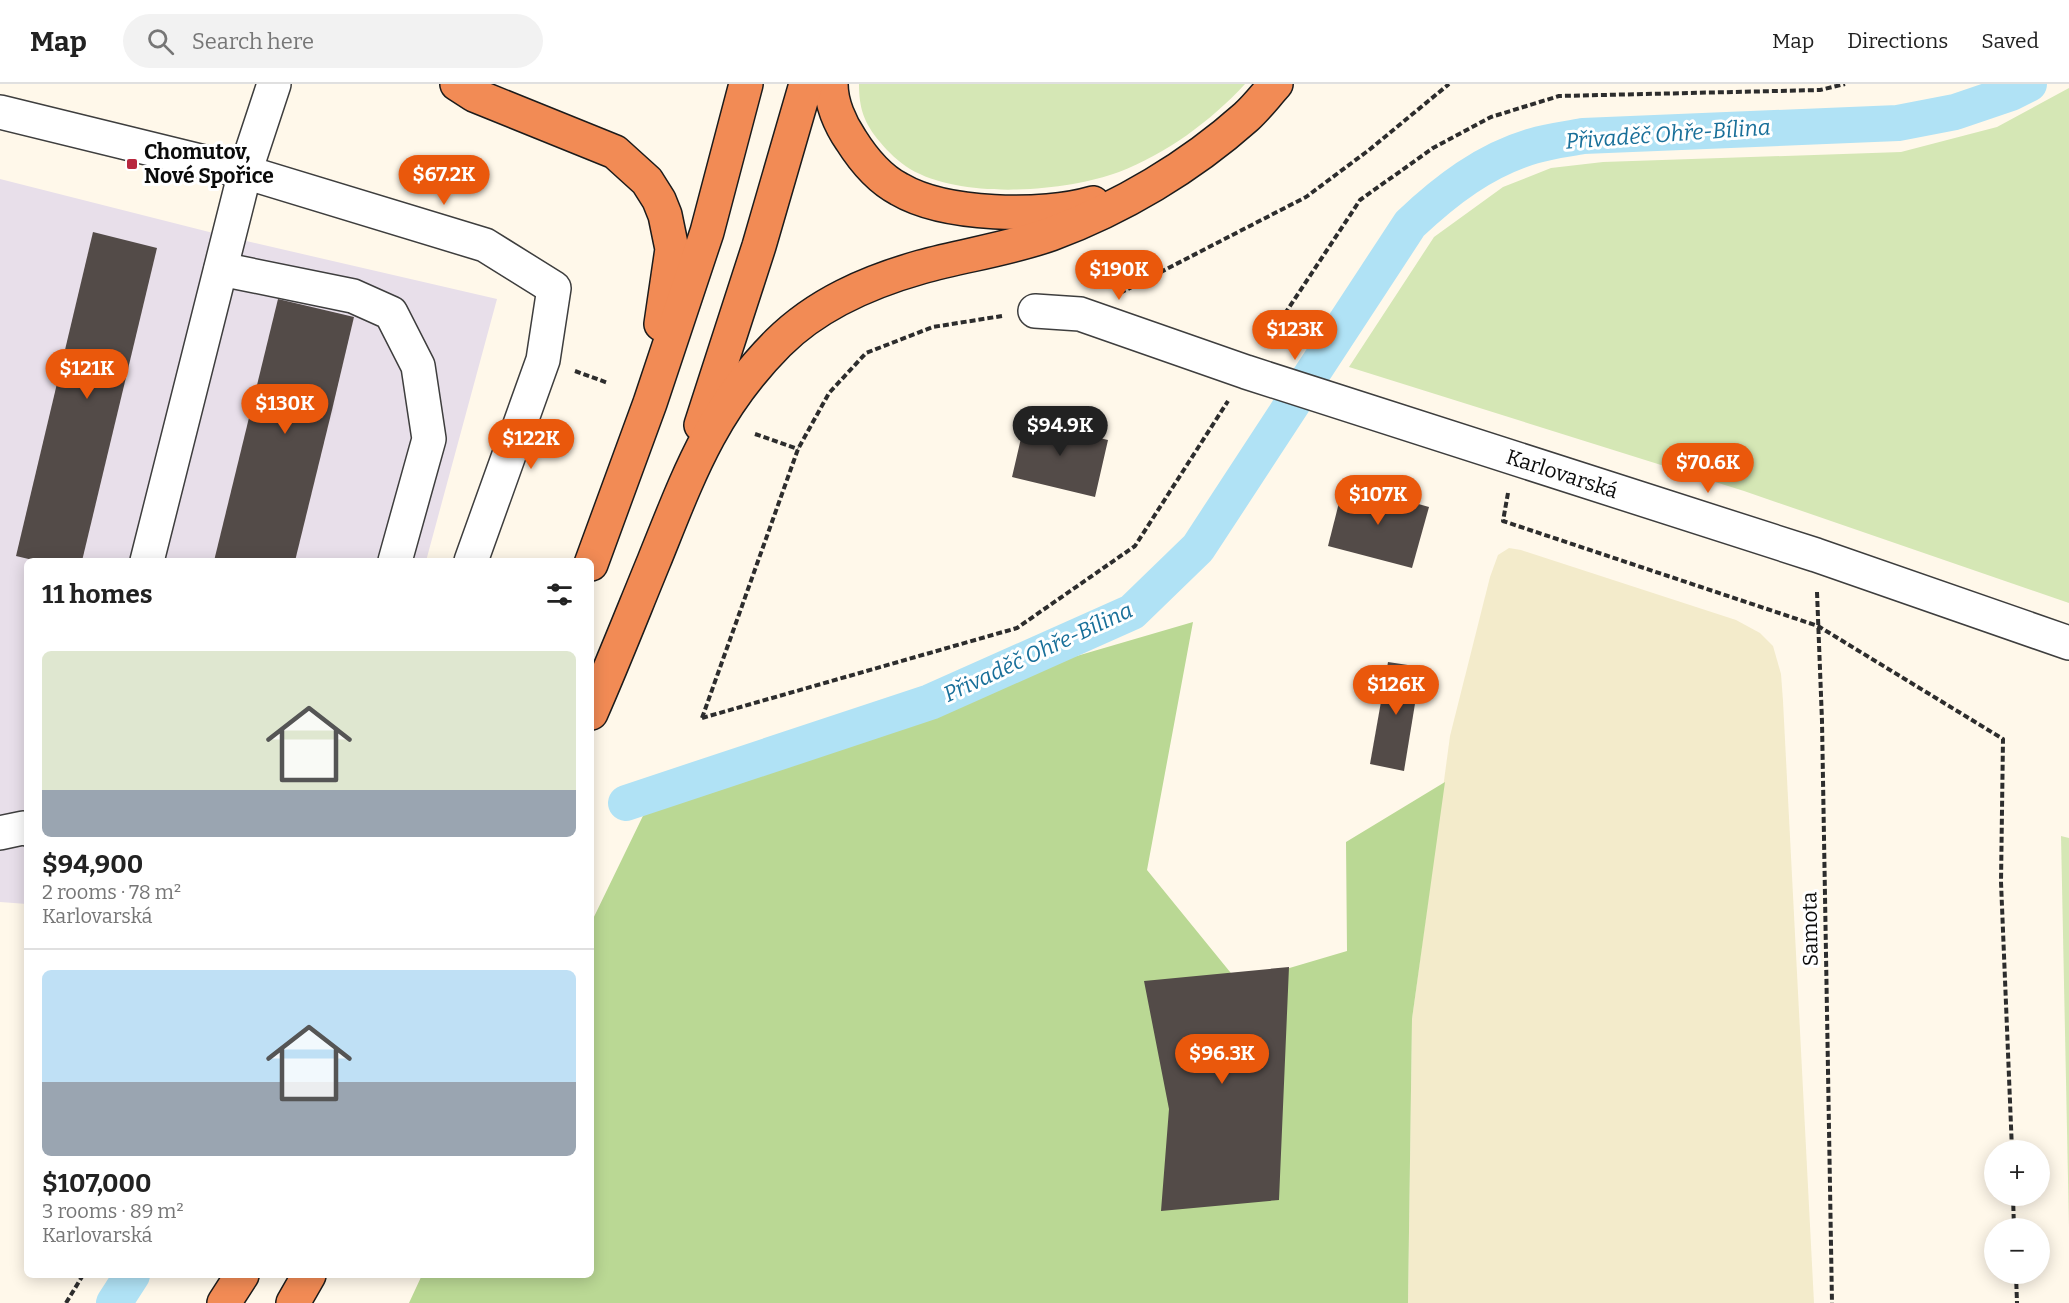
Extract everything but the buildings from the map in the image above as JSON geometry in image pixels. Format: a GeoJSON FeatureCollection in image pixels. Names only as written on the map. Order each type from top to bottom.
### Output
{"type":"FeatureCollection","features":[{"type":"Feature","properties":{"kind":"highway"},"geometry":{"type":"LineString","coordinates":[[457,84],[474,95],[615,152],[647,181],[665,215],[672,249],[650,403]]}},
{"type":"Feature","properties":{"kind":"highway"},"geometry":{"type":"LineString","coordinates":[[593,558],[650,403],[707,232],[746,84]]}},
{"type":"Feature","properties":{"kind":"highway"},"geometry":{"type":"LineString","coordinates":[[678,502],[712,387],[759,246],[806,84]]}},
{"type":"Feature","properties":{"kind":"highway"},"geometry":{"type":"LineString","coordinates":[[831,84],[837,112],[846,132],[870,166],[899,190],[929,202],[995,213],[1060,209],[1083,206],[1126,194],[1165,177]]}},
{"type":"Feature","properties":{"kind":"highway"},"geometry":{"type":"LineString","coordinates":[[594,706],[692,466],[709,432],[730,399],[773,349],[808,317],[844,296],[877,282],[922,267],[990,252],[1050,234],[1115,205],[1165,177],[1207,149],[1247,116],[1276,84]]}},
{"type":"Feature","properties":{"kind":"highway"},"geometry":{"type":"LineString","coordinates":[[224,1303],[240,1278]]}},
{"type":"Feature","properties":{"kind":"highway"},"geometry":{"type":"LineString","coordinates":[[293,1303],[307,1278]]}},
{"type":"Feature","properties":{"kind":"street"},"geometry":{"type":"LineString","coordinates":[[148,558],[245,172],[274,84]]}},
{"type":"Feature","properties":{"kind":"street"},"geometry":{"type":"LineString","coordinates":[[0,112],[245,172],[485,245],[554,288],[543,360],[472,558]]}},
{"type":"Feature","properties":{"kind":"street"},"geometry":{"type":"LineString","coordinates":[[221,269],[353,296],[391,313],[418,366],[429,439],[396,558]]}},
{"type":"Feature","properties":{"kind":"street","name":"Karlovarská"},"geometry":{"type":"LineString","coordinates":[[1035,311],[1080,314],[1191,354],[1328,399],[1816,555],[2069,643]]}},
{"type":"Feature","properties":{"kind":"street"},"geometry":{"type":"LineString","coordinates":[[0,833],[24,828]]}},
{"type":"Feature","properties":{"kind":"path"},"geometry":{"type":"LineString","coordinates":[[1080,314],[1306,197],[1370,150],[1449,84]]}},
{"type":"Feature","properties":{"kind":"path"},"geometry":{"type":"LineString","coordinates":[[1035,311],[933,327],[866,353],[829,393],[798,449],[702,718],[1017,628],[1135,546],[1246,372],[1360,200],[1433,148],[1491,117],[1559,96],[1820,90],[1845,84]]}},
{"type":"Feature","properties":{"kind":"path"},"geometry":{"type":"LineString","coordinates":[[755,434],[798,449]]}},
{"type":"Feature","properties":{"kind":"path"},"geometry":{"type":"LineString","coordinates":[[1513,458],[1503,521],[1818,626],[2003,739],[2001,882],[2012,1140]]}},
{"type":"Feature","properties":{"kind":"path","name":"Samota"},"geometry":{"type":"LineString","coordinates":[[1816,555],[1832,1303]]}},
{"type":"Feature","properties":{"kind":"path"},"geometry":{"type":"LineString","coordinates":[[66,1303],[81,1278]]}},
{"type":"Feature","properties":{"kind":"path"},"geometry":{"type":"LineString","coordinates":[[2016,1284],[2017,1303]]}},
{"type":"Feature","properties":{"kind":"shaded area"},"geometry":{"type":"Polygon","coordinates":[[[0,179],[229,237],[497,299],[427,558],[24,558],[24,904],[0,902],[0,179]]]}},
{"type":"Feature","properties":{"kind":"shaded area"},"geometry":{"type":"Polygon","coordinates":[[[1509,548],[1736,620],[1760,633],[1773,646],[1781,674],[1783,701],[1814,1303],[1408,1303],[1412,1019],[1450,736],[1490,577],[1498,555],[1509,548]]]}},
{"type":"Feature","properties":{"kind":"green space"},"geometry":{"type":"Polygon","coordinates":[[[859,84],[1245,84],[1218,111],[1187,135],[1137,165],[1096,179],[1043,188],[1014,190],[957,185],[932,179],[910,169],[887,149],[866,122],[861,108],[859,84]]]}},
{"type":"Feature","properties":{"kind":"green space"},"geometry":{"type":"Polygon","coordinates":[[[2069,88],[2069,603],[1744,491],[1349,367],[1434,237],[1503,187],[1551,168],[1603,162],[1901,152],[1997,127],[2069,88]]]}},
{"type":"Feature","properties":{"kind":"green space"},"geometry":{"type":"Polygon","coordinates":[[[1193,622],[1147,870],[1239,983],[1347,951],[1346,842],[1445,782],[1412,1019],[1408,1303],[409,1303],[421,1278],[594,1278],[594,917],[656,789],[923,701],[1193,622]]]}},
{"type":"Feature","properties":{"kind":"green space"},"geometry":{"type":"Polygon","coordinates":[[[2061,836],[2069,838],[2069,1228],[2061,836]]]}},
{"type":"Feature","properties":{"kind":"waterway","name":"Přivaděč Ohře-Bílina"},"geometry":{"type":"LineString","coordinates":[[626,803],[930,702],[1132,612],[1198,548],[1410,224],[1452,188],[1499,159],[1539,144],[1583,136],[1898,123],[1955,112],[2011,93],[2029,84]]}},
{"type":"Feature","properties":{"kind":"waterway","name":"Přivaděč Ohře-Bílina"},"geometry":{"type":"LineString","coordinates":[[114,1303],[130,1278]]}},
{"type":"Feature","properties":{"kind":"place","name":"Chomutov, Nové Spořice"},"geometry":{"type":"Point","coordinates":[132,164]}}]}
